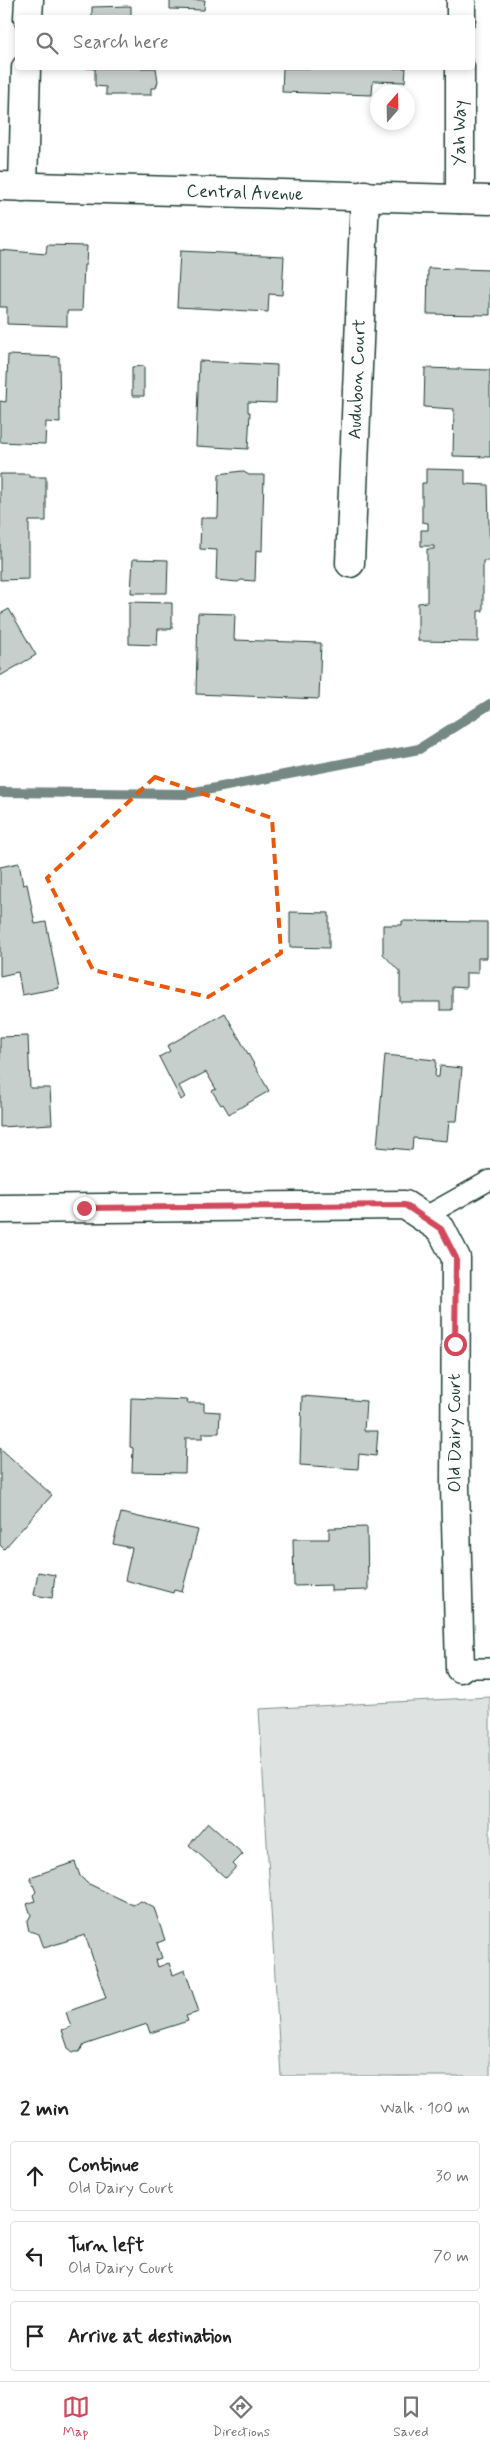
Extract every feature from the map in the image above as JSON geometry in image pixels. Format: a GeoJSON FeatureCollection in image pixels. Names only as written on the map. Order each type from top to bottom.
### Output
{"type":"FeatureCollection","features":[{"type":"Feature","properties":{"kind":"street"},"geometry":{"type":"LineString","coordinates":[[28,15],[29,0]]}},
{"type":"Feature","properties":{"kind":"street"},"geometry":{"type":"LineString","coordinates":[[460,15],[461,0]]}},
{"type":"Feature","properties":{"kind":"street"},"geometry":{"type":"LineString","coordinates":[[12,186],[26,70]]}},
{"type":"Feature","properties":{"kind":"street","name":"Yah Way"},"geometry":{"type":"LineString","coordinates":[[460,70],[460,199]]}},
{"type":"Feature","properties":{"kind":"street","name":"Central Avenue"},"geometry":{"type":"LineString","coordinates":[[12,186],[490,200]]}},
{"type":"Feature","properties":{"kind":"street","name":"Audubon Court"},"geometry":{"type":"LineString","coordinates":[[350,563],[365,195]]}},
{"type":"Feature","properties":{"kind":"street","name":"Old Dairy Court"},"geometry":{"type":"LineString","coordinates":[[0,1209],[405,1205],[441,1229],[456,1258],[454,1486],[460,1668]]}},
{"type":"Feature","properties":{"kind":"lane"},"geometry":{"type":"LineString","coordinates":[[424,1217],[490,1180]]}},
{"type":"Feature","properties":{"kind":"lane"},"geometry":{"type":"LineString","coordinates":[[460,1668],[490,1668]]}},
{"type":"Feature","properties":{"kind":"highlighted area"},"geometry":{"type":"Polygon","coordinates":[[[155,777],[272,818],[281,953],[208,997],[93,970],[47,878],[155,777]]]}},
{"type":"Feature","properties":{"kind":"shaded area"},"geometry":{"type":"Polygon","coordinates":[[[490,1697],[490,2076],[281,2076],[259,1709],[490,1697]]]}},
{"type":"Feature","properties":{"kind":"building"},"geometry":{"type":"Polygon","coordinates":[[[170,0],[205,0],[204,10],[170,9],[170,0]]]}},
{"type":"Feature","properties":{"kind":"building"},"geometry":{"type":"Polygon","coordinates":[[[131,6],[131,15],[92,15],[92,7],[131,6]]]}},
{"type":"Feature","properties":{"kind":"building"},"geometry":{"type":"Polygon","coordinates":[[[95,70],[156,70],[158,81],[156,88],[151,88],[151,95],[106,95],[106,87],[95,86],[95,70]]]}},
{"type":"Feature","properties":{"kind":"building"},"geometry":{"type":"Polygon","coordinates":[[[283,70],[406,70],[405,82],[373,81],[373,85],[370,85],[370,95],[282,92],[283,70]]]}},
{"type":"Feature","properties":{"kind":"building"},"geometry":{"type":"Polygon","coordinates":[[[47,245],[87,246],[86,265],[84,265],[82,311],[67,311],[67,326],[7,324],[7,307],[0,307],[0,250],[46,254],[47,245]]]}},
{"type":"Feature","properties":{"kind":"building"},"geometry":{"type":"Polygon","coordinates":[[[180,251],[284,256],[282,295],[269,294],[268,312],[177,307],[180,251]]]}},
{"type":"Feature","properties":{"kind":"building"},"geometry":{"type":"Polygon","coordinates":[[[428,268],[490,270],[490,315],[427,314],[428,268]]]}},
{"type":"Feature","properties":{"kind":"building"},"geometry":{"type":"Polygon","coordinates":[[[8,355],[59,357],[60,423],[46,422],[45,444],[0,442],[0,401],[6,402],[8,355]]]}},
{"type":"Feature","properties":{"kind":"building"},"geometry":{"type":"Polygon","coordinates":[[[199,361],[277,365],[276,403],[248,402],[248,412],[250,412],[248,449],[196,446],[199,361]]]}},
{"type":"Feature","properties":{"kind":"building"},"geometry":{"type":"Polygon","coordinates":[[[144,366],[144,396],[132,396],[132,367],[144,366]]]}},
{"type":"Feature","properties":{"kind":"building"},"geometry":{"type":"Polygon","coordinates":[[[425,368],[490,370],[490,457],[453,456],[454,409],[424,407],[425,368]]]}},
{"type":"Feature","properties":{"kind":"building"},"geometry":{"type":"Polygon","coordinates":[[[426,469],[465,470],[465,484],[488,485],[490,561],[483,561],[483,611],[478,611],[478,642],[418,641],[418,603],[427,602],[427,549],[434,549],[434,546],[421,546],[421,530],[428,530],[428,523],[422,522],[422,483],[426,483],[426,469]]]}},
{"type":"Feature","properties":{"kind":"building"},"geometry":{"type":"Polygon","coordinates":[[[242,471],[249,475],[264,475],[262,551],[256,550],[255,581],[216,580],[217,550],[200,549],[201,518],[218,518],[219,474],[242,471]]]}},
{"type":"Feature","properties":{"kind":"building"},"geometry":{"type":"Polygon","coordinates":[[[0,474],[29,474],[29,477],[46,477],[46,521],[29,521],[29,579],[0,580],[0,474]]]}},
{"type":"Feature","properties":{"kind":"building"},"geometry":{"type":"Polygon","coordinates":[[[133,559],[168,560],[167,593],[131,593],[133,559]]]}},
{"type":"Feature","properties":{"kind":"building"},"geometry":{"type":"Polygon","coordinates":[[[129,602],[172,603],[172,629],[158,629],[157,645],[129,644],[129,602]]]}},
{"type":"Feature","properties":{"kind":"building"},"geometry":{"type":"Polygon","coordinates":[[[9,609],[36,655],[0,676],[0,614],[9,609]]]}},
{"type":"Feature","properties":{"kind":"building"},"geometry":{"type":"Polygon","coordinates":[[[198,613],[235,614],[234,640],[321,643],[319,699],[196,694],[198,613]]]}},
{"type":"Feature","properties":{"kind":"building"},"geometry":{"type":"Polygon","coordinates":[[[19,863],[23,885],[27,884],[35,924],[46,922],[59,988],[22,995],[18,972],[0,976],[0,867],[19,863]]]}},
{"type":"Feature","properties":{"kind":"building"},"geometry":{"type":"Polygon","coordinates":[[[290,912],[329,913],[329,948],[290,947],[290,912]]]}},
{"type":"Feature","properties":{"kind":"building"},"geometry":{"type":"Polygon","coordinates":[[[402,921],[487,922],[487,958],[478,958],[478,973],[466,973],[466,988],[452,987],[452,1010],[440,1010],[440,1002],[400,1002],[400,972],[383,954],[383,925],[402,925],[402,921]]]}},
{"type":"Feature","properties":{"kind":"building"},"geometry":{"type":"Polygon","coordinates":[[[225,1013],[269,1091],[229,1114],[212,1091],[216,1089],[206,1072],[179,1086],[185,1097],[181,1100],[159,1057],[170,1051],[167,1046],[225,1013]]]}},
{"type":"Feature","properties":{"kind":"building"},"geometry":{"type":"Polygon","coordinates":[[[28,1036],[30,1088],[50,1088],[52,1124],[0,1127],[0,1037],[28,1036]]]}},
{"type":"Feature","properties":{"kind":"building"},"geometry":{"type":"Polygon","coordinates":[[[385,1055],[436,1060],[435,1077],[439,1077],[440,1066],[462,1068],[457,1121],[449,1121],[447,1141],[413,1138],[412,1150],[377,1147],[385,1055]]]}},
{"type":"Feature","properties":{"kind":"building"},"geometry":{"type":"Polygon","coordinates":[[[302,1396],[366,1401],[364,1431],[378,1431],[376,1456],[359,1454],[358,1469],[300,1465],[302,1396]]]}},
{"type":"Feature","properties":{"kind":"building"},"geometry":{"type":"Polygon","coordinates":[[[131,1398],[188,1400],[187,1403],[204,1403],[204,1411],[220,1412],[219,1433],[203,1433],[203,1438],[186,1438],[185,1473],[132,1472],[133,1448],[130,1447],[131,1398]]]}},
{"type":"Feature","properties":{"kind":"building"},"geometry":{"type":"Polygon","coordinates":[[[0,1448],[52,1495],[4,1549],[0,1545],[0,1448]]]}},
{"type":"Feature","properties":{"kind":"building"},"geometry":{"type":"Polygon","coordinates":[[[121,1513],[198,1530],[182,1592],[174,1590],[173,1593],[125,1580],[132,1548],[113,1544],[121,1513]]]}},
{"type":"Feature","properties":{"kind":"building"},"geometry":{"type":"Polygon","coordinates":[[[367,1527],[368,1590],[331,1591],[331,1585],[294,1586],[293,1539],[329,1539],[329,1528],[367,1527]]]}},
{"type":"Feature","properties":{"kind":"building"},"geometry":{"type":"Polygon","coordinates":[[[38,1572],[55,1575],[52,1598],[34,1595],[38,1572]]]}},
{"type":"Feature","properties":{"kind":"building"},"geometry":{"type":"Polygon","coordinates":[[[208,1823],[243,1854],[233,1864],[236,1867],[226,1878],[189,1845],[208,1823]]]}},
{"type":"Feature","properties":{"kind":"building"},"geometry":{"type":"Polygon","coordinates":[[[75,1862],[80,1876],[87,1883],[133,1905],[141,1901],[154,1908],[165,1940],[157,1943],[162,1958],[156,1960],[158,1967],[169,1963],[173,1975],[185,1970],[199,2012],[186,2016],[188,2021],[150,2033],[147,2024],[84,2045],[79,2052],[73,2052],[68,2048],[62,2030],[71,2027],[66,2012],[106,1998],[85,1935],[44,1948],[39,1934],[29,1931],[27,1922],[31,1915],[27,1904],[35,1901],[33,1895],[36,1892],[30,1877],[75,1862]]]}},
{"type":"Feature","properties":{"kind":"waterway"},"geometry":{"type":"LineString","coordinates":[[0,792],[185,794],[419,749],[490,704]]}},
{"type":"Feature","properties":{"kind":"route"},"geometry":{"type":"LineString","coordinates":[[84,1208],[405,1205],[441,1229],[456,1258],[455,1344]]}}]}
